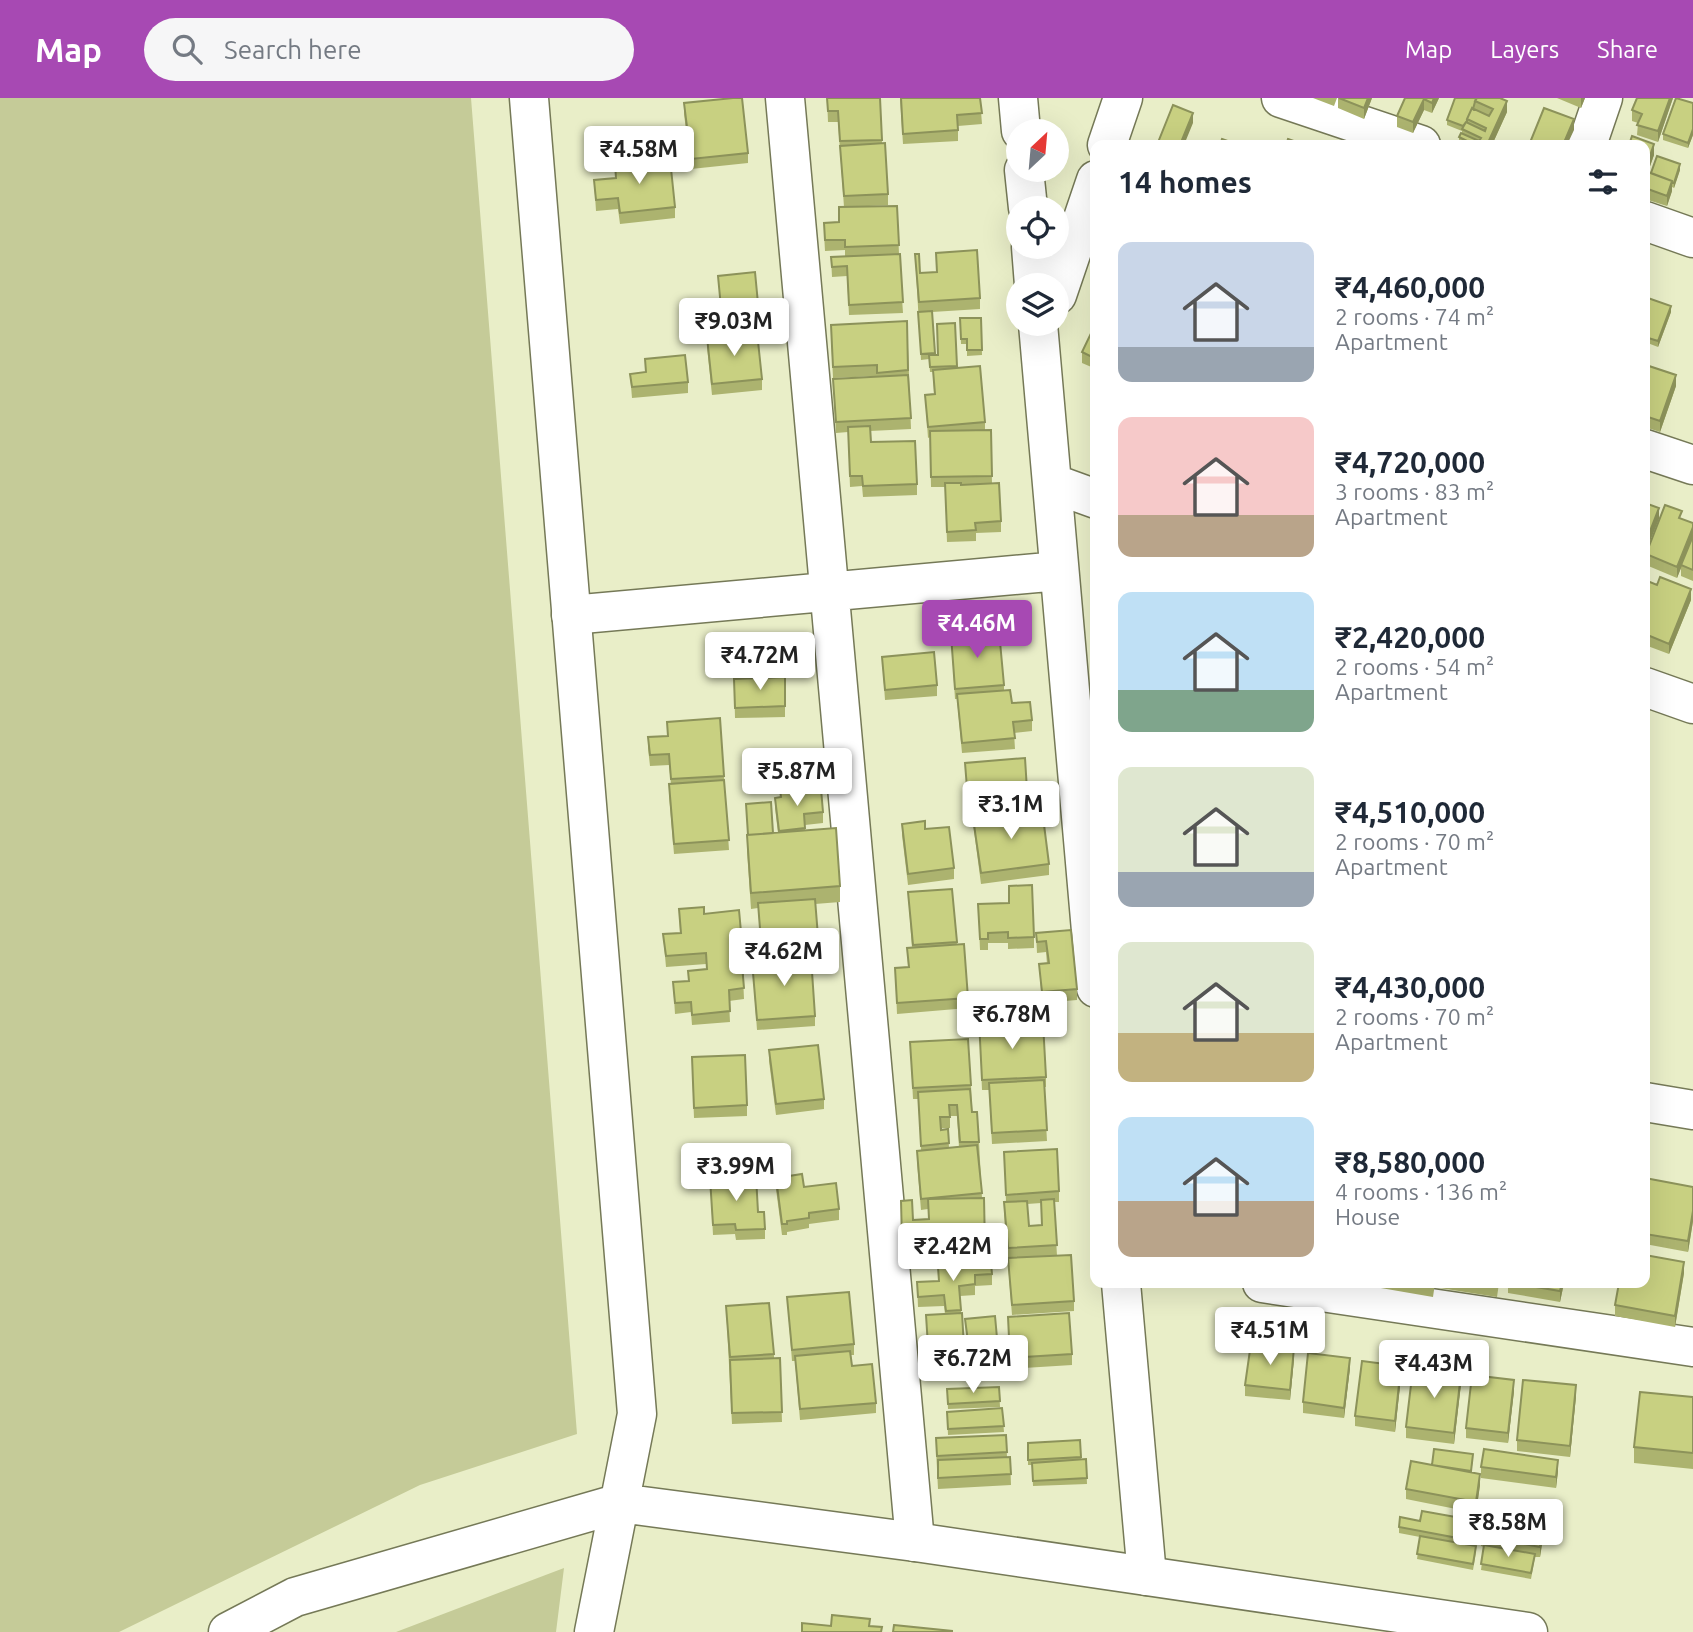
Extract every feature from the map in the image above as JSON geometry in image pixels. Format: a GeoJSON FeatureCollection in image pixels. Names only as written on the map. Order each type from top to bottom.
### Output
{"type":"FeatureCollection","features":[{"type":"Feature","properties":{"kind":"street"},"geometry":{"type":"LineString","coordinates":[[529,98],[637,1414],[594,1632]]}},
{"type":"Feature","properties":{"kind":"street"},"geometry":{"type":"LineString","coordinates":[[785,98],[915,1542]]}},
{"type":"Feature","properties":{"kind":"street"},"geometry":{"type":"LineString","coordinates":[[1018,98],[1020,119]]}},
{"type":"Feature","properties":{"kind":"street"},"geometry":{"type":"LineString","coordinates":[[1109,140],[1123,98]]}},
{"type":"Feature","properties":{"kind":"street"},"geometry":{"type":"LineString","coordinates":[[1281,98],[1406,140]]}},
{"type":"Feature","properties":{"kind":"street"},"geometry":{"type":"LineString","coordinates":[[1589,140],[1603,98]]}},
{"type":"Feature","properties":{"kind":"street"},"geometry":{"type":"LineString","coordinates":[[1065,273],[1090,199]]}},
{"type":"Feature","properties":{"kind":"street"},"geometry":{"type":"LineString","coordinates":[[1650,223],[1693,238]]}},
{"type":"Feature","properties":{"kind":"street"},"geometry":{"type":"LineString","coordinates":[[1042,336],[1059,570],[1090,920]]}},
{"type":"Feature","properties":{"kind":"street"},"geometry":{"type":"LineString","coordinates":[[1650,451],[1693,465]]}},
{"type":"Feature","properties":{"kind":"street"},"geometry":{"type":"LineString","coordinates":[[1052,483],[1090,497]]}},
{"type":"Feature","properties":{"kind":"street"},"geometry":{"type":"LineString","coordinates":[[571,615],[1059,570]]}},
{"type":"Feature","properties":{"kind":"street"},"geometry":{"type":"LineString","coordinates":[[1650,689],[1693,704]]}},
{"type":"Feature","properties":{"kind":"street"},"geometry":{"type":"LineString","coordinates":[[1650,1103],[1693,1110]]}},
{"type":"Feature","properties":{"kind":"street"},"geometry":{"type":"LineString","coordinates":[[1121,1288],[1147,1576]]}},
{"type":"Feature","properties":{"kind":"street"},"geometry":{"type":"LineString","coordinates":[[1295,1288],[1693,1348]]}},
{"type":"Feature","properties":{"kind":"street"},"geometry":{"type":"LineString","coordinates":[[228,1632],[295,1597],[620,1503],[915,1542],[1520,1632]]}},
{"type":"Feature","properties":{"kind":"green space"},"geometry":{"type":"Polygon","coordinates":[[[0,98],[471,98],[577,1434],[420,1485],[119,1632],[0,1632],[0,98]]]}},
{"type":"Feature","properties":{"kind":"green space"},"geometry":{"type":"Polygon","coordinates":[[[564,1568],[556,1632],[396,1632],[564,1568]]]}},
{"type":"Feature","properties":{"kind":"building"},"geometry":{"type":"Polygon","coordinates":[[[742,98],[748,153],[691,159],[684,103],[742,98]]]}},
{"type":"Feature","properties":{"kind":"building"},"geometry":{"type":"Polygon","coordinates":[[[827,98],[880,98],[882,140],[840,141],[838,111],[828,111],[827,98]]]}},
{"type":"Feature","properties":{"kind":"building"},"geometry":{"type":"Polygon","coordinates":[[[901,98],[980,98],[982,113],[957,115],[958,130],[903,134],[901,98]]]}},
{"type":"Feature","properties":{"kind":"building"},"geometry":{"type":"Polygon","coordinates":[[[1339,98],[1368,98],[1364,108],[1339,98]]]}},
{"type":"Feature","properties":{"kind":"building"},"geometry":{"type":"Polygon","coordinates":[[[1405,98],[1434,98],[1432,103],[1424,99],[1413,122],[1397,116],[1405,98]]]}},
{"type":"Feature","properties":{"kind":"building"},"geometry":{"type":"Polygon","coordinates":[[[1455,98],[1476,98],[1463,126],[1447,120],[1455,98]]]}},
{"type":"Feature","properties":{"kind":"building"},"geometry":{"type":"Polygon","coordinates":[[[1477,98],[1500,98],[1507,101],[1489,140],[1480,140],[1481,138],[1462,129],[1466,122],[1485,131],[1486,128],[1467,119],[1472,108],[1489,116],[1493,109],[1475,101],[1477,98]]]}},
{"type":"Feature","properties":{"kind":"building"},"geometry":{"type":"Polygon","coordinates":[[[1637,98],[1670,98],[1658,131],[1637,125],[1642,114],[1632,110],[1637,98]]]}},
{"type":"Feature","properties":{"kind":"building"},"geometry":{"type":"Polygon","coordinates":[[[1676,98],[1693,103],[1693,129],[1688,143],[1663,134],[1676,98]]]}},
{"type":"Feature","properties":{"kind":"building"},"geometry":{"type":"Polygon","coordinates":[[[1173,105],[1193,113],[1182,140],[1159,140],[1173,105]]]}},
{"type":"Feature","properties":{"kind":"building"},"geometry":{"type":"Polygon","coordinates":[[[1544,108],[1574,119],[1565,140],[1531,140],[1544,108]]]}},
{"type":"Feature","properties":{"kind":"building"},"geometry":{"type":"Polygon","coordinates":[[[1461,133],[1477,140],[1465,140],[1459,137],[1461,133]]]}},
{"type":"Feature","properties":{"kind":"building"},"geometry":{"type":"Polygon","coordinates":[[[885,143],[888,194],[844,196],[840,146],[885,143]]]}},
{"type":"Feature","properties":{"kind":"building"},"geometry":{"type":"Polygon","coordinates":[[[1657,156],[1680,164],[1674,183],[1651,173],[1657,156]]]}},
{"type":"Feature","properties":{"kind":"building"},"geometry":{"type":"Polygon","coordinates":[[[670,159],[675,207],[620,213],[618,198],[596,200],[594,180],[616,178],[615,164],[670,159]]]}},
{"type":"Feature","properties":{"kind":"building"},"geometry":{"type":"Polygon","coordinates":[[[1650,173],[1672,181],[1667,196],[1650,190],[1650,173]]]}},
{"type":"Feature","properties":{"kind":"building"},"geometry":{"type":"Polygon","coordinates":[[[897,206],[899,245],[845,247],[845,240],[825,240],[824,223],[839,222],[839,207],[897,206]]]}},
{"type":"Feature","properties":{"kind":"building"},"geometry":{"type":"Polygon","coordinates":[[[977,250],[980,298],[919,302],[915,254],[919,254],[920,273],[937,272],[936,253],[977,250]]]}},
{"type":"Feature","properties":{"kind":"building"},"geometry":{"type":"Polygon","coordinates":[[[900,254],[903,302],[849,305],[847,266],[832,267],[831,257],[900,254]]]}},
{"type":"Feature","properties":{"kind":"building"},"geometry":{"type":"Polygon","coordinates":[[[755,272],[759,314],[722,318],[718,276],[755,272]]]}},
{"type":"Feature","properties":{"kind":"building"},"geometry":{"type":"Polygon","coordinates":[[[1650,299],[1671,306],[1658,341],[1650,339],[1650,299]]]}},
{"type":"Feature","properties":{"kind":"building"},"geometry":{"type":"Polygon","coordinates":[[[932,311],[935,353],[921,354],[918,312],[932,311]]]}},
{"type":"Feature","properties":{"kind":"building"},"geometry":{"type":"Polygon","coordinates":[[[960,318],[981,318],[982,350],[967,350],[967,339],[961,339],[960,318]]]}},
{"type":"Feature","properties":{"kind":"building"},"geometry":{"type":"Polygon","coordinates":[[[907,321],[908,370],[877,373],[877,365],[833,367],[831,325],[907,321]]]}},
{"type":"Feature","properties":{"kind":"building"},"geometry":{"type":"Polygon","coordinates":[[[955,323],[957,366],[930,367],[929,355],[938,355],[937,324],[955,323]]]}},
{"type":"Feature","properties":{"kind":"building"},"geometry":{"type":"Polygon","coordinates":[[[757,332],[762,379],[712,384],[707,337],[757,332]]]}},
{"type":"Feature","properties":{"kind":"building"},"geometry":{"type":"Polygon","coordinates":[[[1090,335],[1090,356],[1082,352],[1090,335]]]}},
{"type":"Feature","properties":{"kind":"building"},"geometry":{"type":"Polygon","coordinates":[[[685,355],[688,382],[632,387],[630,374],[646,372],[645,359],[685,355]]]}},
{"type":"Feature","properties":{"kind":"building"},"geometry":{"type":"Polygon","coordinates":[[[980,366],[985,422],[928,427],[925,395],[935,394],[933,370],[980,366]]]}},
{"type":"Feature","properties":{"kind":"building"},"geometry":{"type":"Polygon","coordinates":[[[1650,366],[1676,375],[1660,421],[1650,418],[1650,366]]]}},
{"type":"Feature","properties":{"kind":"building"},"geometry":{"type":"Polygon","coordinates":[[[908,375],[911,418],[836,422],[833,379],[908,375]]]}},
{"type":"Feature","properties":{"kind":"building"},"geometry":{"type":"Polygon","coordinates":[[[870,426],[871,442],[915,441],[917,484],[863,486],[862,476],[850,476],[848,427],[870,426]]]}},
{"type":"Feature","properties":{"kind":"building"},"geometry":{"type":"Polygon","coordinates":[[[991,430],[992,476],[931,477],[930,431],[991,430]]]}},
{"type":"Feature","properties":{"kind":"building"},"geometry":{"type":"Polygon","coordinates":[[[945,483],[999,483],[1001,521],[975,523],[976,530],[947,532],[945,483]]]}},
{"type":"Feature","properties":{"kind":"building"},"geometry":{"type":"Polygon","coordinates":[[[1650,505],[1659,508],[1650,531],[1650,505]]]}},
{"type":"Feature","properties":{"kind":"building"},"geometry":{"type":"Polygon","coordinates":[[[1665,505],[1682,511],[1679,518],[1693,523],[1677,567],[1650,556],[1650,544],[1665,505]]]}},
{"type":"Feature","properties":{"kind":"building"},"geometry":{"type":"Polygon","coordinates":[[[1693,536],[1693,570],[1681,565],[1693,536]]]}},
{"type":"Feature","properties":{"kind":"building"},"geometry":{"type":"Polygon","coordinates":[[[1660,577],[1691,589],[1669,644],[1650,636],[1650,582],[1657,585],[1660,577]]]}},
{"type":"Feature","properties":{"kind":"building"},"geometry":{"type":"Polygon","coordinates":[[[999,631],[1004,685],[955,689],[951,635],[999,631]]]}},
{"type":"Feature","properties":{"kind":"building"},"geometry":{"type":"Polygon","coordinates":[[[934,652],[937,685],[885,690],[882,657],[934,652]]]}},
{"type":"Feature","properties":{"kind":"building"},"geometry":{"type":"Polygon","coordinates":[[[785,677],[785,706],[735,708],[734,679],[785,677]]]}},
{"type":"Feature","properties":{"kind":"building"},"geometry":{"type":"Polygon","coordinates":[[[1010,690],[1012,703],[1030,702],[1032,720],[1013,722],[1015,738],[962,743],[957,694],[1010,690]]]}},
{"type":"Feature","properties":{"kind":"building"},"geometry":{"type":"Polygon","coordinates":[[[720,718],[724,776],[671,779],[669,754],[650,755],[648,737],[668,736],[667,722],[720,718]]]}},
{"type":"Feature","properties":{"kind":"building"},"geometry":{"type":"Polygon","coordinates":[[[1025,758],[1027,790],[1037,789],[1039,807],[969,813],[965,763],[1025,758]]]}},
{"type":"Feature","properties":{"kind":"building"},"geometry":{"type":"Polygon","coordinates":[[[724,780],[729,840],[674,844],[669,784],[724,780]]]}},
{"type":"Feature","properties":{"kind":"building"},"geometry":{"type":"Polygon","coordinates":[[[798,788],[798,792],[821,789],[823,812],[804,814],[805,828],[779,831],[775,798],[781,797],[780,790],[798,788]]]}},
{"type":"Feature","properties":{"kind":"building"},"geometry":{"type":"Polygon","coordinates":[[[771,802],[773,833],[748,835],[746,804],[771,802]]]}},
{"type":"Feature","properties":{"kind":"building"},"geometry":{"type":"Polygon","coordinates":[[[1042,809],[1049,864],[981,873],[973,818],[1042,809]]]}},
{"type":"Feature","properties":{"kind":"building"},"geometry":{"type":"Polygon","coordinates":[[[925,821],[925,829],[949,827],[954,868],[908,874],[902,824],[925,821]]]}},
{"type":"Feature","properties":{"kind":"building"},"geometry":{"type":"Polygon","coordinates":[[[836,828],[840,886],[751,893],[747,835],[836,828]]]}},
{"type":"Feature","properties":{"kind":"building"},"geometry":{"type":"Polygon","coordinates":[[[1032,885],[1034,937],[1008,938],[1008,932],[988,933],[988,939],[980,939],[978,904],[1009,903],[1009,886],[1032,885]]]}},
{"type":"Feature","properties":{"kind":"building"},"geometry":{"type":"Polygon","coordinates":[[[952,889],[957,942],[913,945],[908,892],[952,889]]]}},
{"type":"Feature","properties":{"kind":"building"},"geometry":{"type":"Polygon","coordinates":[[[815,899],[819,949],[815,950],[815,944],[795,946],[795,951],[788,951],[787,946],[767,947],[768,953],[762,954],[758,903],[815,899]]]}},
{"type":"Feature","properties":{"kind":"building"},"geometry":{"type":"Polygon","coordinates":[[[704,907],[704,914],[739,910],[744,988],[729,990],[730,1011],[692,1015],[691,1002],[675,1003],[673,982],[689,981],[688,971],[707,969],[706,953],[666,956],[663,934],[681,933],[679,909],[704,907]]]}},
{"type":"Feature","properties":{"kind":"building"},"geometry":{"type":"Polygon","coordinates":[[[1071,930],[1077,989],[1042,992],[1039,964],[1049,963],[1046,941],[1037,942],[1036,933],[1071,930]]]}},
{"type":"Feature","properties":{"kind":"building"},"geometry":{"type":"Polygon","coordinates":[[[964,944],[968,998],[897,1003],[895,968],[909,967],[907,948],[964,944]]]}},
{"type":"Feature","properties":{"kind":"building"},"geometry":{"type":"Polygon","coordinates":[[[811,957],[815,1016],[757,1020],[752,961],[811,957]]]}},
{"type":"Feature","properties":{"kind":"building"},"geometry":{"type":"Polygon","coordinates":[[[991,1019],[991,1025],[1043,1023],[1046,1077],[982,1080],[979,1020],[991,1019]]]}},
{"type":"Feature","properties":{"kind":"building"},"geometry":{"type":"Polygon","coordinates":[[[968,1039],[971,1085],[913,1088],[910,1042],[968,1039]]]}},
{"type":"Feature","properties":{"kind":"building"},"geometry":{"type":"Polygon","coordinates":[[[818,1045],[824,1099],[776,1104],[769,1050],[818,1045]]]}},
{"type":"Feature","properties":{"kind":"building"},"geometry":{"type":"Polygon","coordinates":[[[745,1055],[747,1105],[694,1108],[692,1057],[745,1055]]]}},
{"type":"Feature","properties":{"kind":"building"},"geometry":{"type":"Polygon","coordinates":[[[1044,1080],[1047,1130],[992,1133],[989,1083],[1044,1080]]]}},
{"type":"Feature","properties":{"kind":"building"},"geometry":{"type":"Polygon","coordinates":[[[970,1089],[972,1112],[977,1112],[979,1142],[960,1142],[957,1105],[949,1105],[950,1117],[940,1117],[941,1130],[948,1129],[949,1143],[921,1146],[918,1092],[970,1089]]]}},
{"type":"Feature","properties":{"kind":"building"},"geometry":{"type":"Polygon","coordinates":[[[977,1145],[982,1193],[921,1199],[917,1151],[977,1145]]]}},
{"type":"Feature","properties":{"kind":"building"},"geometry":{"type":"Polygon","coordinates":[[[1057,1149],[1059,1191],[1006,1195],[1004,1152],[1057,1149]]]}},
{"type":"Feature","properties":{"kind":"building"},"geometry":{"type":"Polygon","coordinates":[[[802,1174],[804,1187],[836,1183],[839,1209],[809,1213],[809,1218],[782,1224],[776,1178],[802,1174]]]}},
{"type":"Feature","properties":{"kind":"building"},"geometry":{"type":"Polygon","coordinates":[[[756,1176],[758,1212],[764,1212],[765,1229],[736,1230],[735,1224],[713,1225],[710,1178],[756,1176]]]}},
{"type":"Feature","properties":{"kind":"building"},"geometry":{"type":"Polygon","coordinates":[[[1650,1179],[1693,1187],[1693,1211],[1688,1241],[1650,1235],[1650,1179]]]}},
{"type":"Feature","properties":{"kind":"building"},"geometry":{"type":"Polygon","coordinates":[[[984,1198],[985,1247],[933,1249],[932,1240],[902,1241],[901,1201],[912,1200],[913,1220],[929,1219],[928,1199],[984,1198]]]}},
{"type":"Feature","properties":{"kind":"building"},"geometry":{"type":"Polygon","coordinates":[[[1054,1199],[1057,1245],[1008,1248],[1004,1202],[1027,1201],[1029,1226],[1042,1225],[1041,1200],[1054,1199]]]}},
{"type":"Feature","properties":{"kind":"building"},"geometry":{"type":"Polygon","coordinates":[[[1071,1255],[1074,1301],[1012,1305],[1008,1258],[1071,1255]]]}},
{"type":"Feature","properties":{"kind":"building"},"geometry":{"type":"Polygon","coordinates":[[[1650,1256],[1684,1262],[1675,1316],[1615,1305],[1618,1288],[1650,1288],[1650,1256]]]}},
{"type":"Feature","properties":{"kind":"building"},"geometry":{"type":"Polygon","coordinates":[[[991,1263],[992,1274],[975,1275],[975,1284],[959,1286],[961,1310],[946,1311],[944,1295],[918,1297],[917,1282],[939,1281],[938,1267],[991,1263]]]}},
{"type":"Feature","properties":{"kind":"building"},"geometry":{"type":"Polygon","coordinates":[[[849,1292],[854,1344],[792,1350],[787,1297],[849,1292]]]}},
{"type":"Feature","properties":{"kind":"building"},"geometry":{"type":"Polygon","coordinates":[[[769,1303],[774,1354],[730,1357],[726,1306],[769,1303]]]}},
{"type":"Feature","properties":{"kind":"building"},"geometry":{"type":"Polygon","coordinates":[[[962,1313],[965,1364],[946,1365],[945,1345],[928,1346],[926,1315],[962,1313]]]}},
{"type":"Feature","properties":{"kind":"building"},"geometry":{"type":"Polygon","coordinates":[[[1069,1313],[1072,1354],[1010,1358],[1008,1317],[1069,1313]]]}},
{"type":"Feature","properties":{"kind":"building"},"geometry":{"type":"Polygon","coordinates":[[[995,1316],[999,1360],[977,1362],[975,1342],[968,1342],[965,1319],[995,1316]]]}},
{"type":"Feature","properties":{"kind":"building"},"geometry":{"type":"Polygon","coordinates":[[[1251,1343],[1294,1348],[1290,1390],[1245,1385],[1251,1343]]]}},
{"type":"Feature","properties":{"kind":"building"},"geometry":{"type":"Polygon","coordinates":[[[850,1351],[852,1366],[872,1364],[876,1403],[800,1409],[795,1356],[850,1351]]]}},
{"type":"Feature","properties":{"kind":"building"},"geometry":{"type":"Polygon","coordinates":[[[1308,1353],[1350,1358],[1344,1408],[1303,1402],[1308,1353]]]}},
{"type":"Feature","properties":{"kind":"building"},"geometry":{"type":"Polygon","coordinates":[[[780,1358],[782,1412],[732,1413],[730,1360],[780,1358]]]}},
{"type":"Feature","properties":{"kind":"building"},"geometry":{"type":"Polygon","coordinates":[[[1362,1361],[1401,1366],[1395,1421],[1355,1416],[1362,1361]]]}},
{"type":"Feature","properties":{"kind":"building"},"geometry":{"type":"Polygon","coordinates":[[[1413,1368],[1461,1374],[1454,1433],[1406,1427],[1413,1368]]]}},
{"type":"Feature","properties":{"kind":"building"},"geometry":{"type":"Polygon","coordinates":[[[1472,1375],[1514,1380],[1508,1433],[1466,1428],[1472,1375]]]}},
{"type":"Feature","properties":{"kind":"building"},"geometry":{"type":"Polygon","coordinates":[[[1523,1380],[1576,1385],[1570,1446],[1517,1440],[1523,1380]]]}},
{"type":"Feature","properties":{"kind":"building"},"geometry":{"type":"Polygon","coordinates":[[[999,1387],[1000,1401],[948,1404],[947,1389],[999,1387]]]}},
{"type":"Feature","properties":{"kind":"building"},"geometry":{"type":"Polygon","coordinates":[[[1640,1392],[1693,1397],[1693,1453],[1634,1447],[1640,1392]]]}},
{"type":"Feature","properties":{"kind":"building"},"geometry":{"type":"Polygon","coordinates":[[[1002,1408],[1004,1426],[948,1429],[947,1412],[1002,1408]]]}},
{"type":"Feature","properties":{"kind":"building"},"geometry":{"type":"Polygon","coordinates":[[[1006,1435],[1007,1452],[937,1456],[936,1438],[1006,1435]]]}},
{"type":"Feature","properties":{"kind":"building"},"geometry":{"type":"Polygon","coordinates":[[[1080,1440],[1081,1457],[1028,1460],[1028,1443],[1080,1440]]]}},
{"type":"Feature","properties":{"kind":"building"},"geometry":{"type":"Polygon","coordinates":[[[1434,1449],[1473,1454],[1471,1471],[1432,1465],[1434,1449]]]}},
{"type":"Feature","properties":{"kind":"building"},"geometry":{"type":"Polygon","coordinates":[[[1484,1449],[1558,1460],[1556,1477],[1481,1467],[1484,1449]]]}},
{"type":"Feature","properties":{"kind":"building"},"geometry":{"type":"Polygon","coordinates":[[[1010,1457],[1011,1474],[938,1478],[938,1460],[1010,1457]]]}},
{"type":"Feature","properties":{"kind":"building"},"geometry":{"type":"Polygon","coordinates":[[[1086,1459],[1087,1478],[1033,1481],[1032,1463],[1086,1459]]]}},
{"type":"Feature","properties":{"kind":"building"},"geometry":{"type":"Polygon","coordinates":[[[1411,1461],[1480,1474],[1476,1502],[1406,1489],[1411,1461]]]}},
{"type":"Feature","properties":{"kind":"building"},"geometry":{"type":"Polygon","coordinates":[[[1422,1511],[1467,1519],[1463,1539],[1399,1527],[1400,1517],[1420,1521],[1422,1511]]]}},
{"type":"Feature","properties":{"kind":"building"},"geometry":{"type":"Polygon","coordinates":[[[1484,1516],[1543,1528],[1540,1547],[1481,1536],[1484,1516]]]}},
{"type":"Feature","properties":{"kind":"building"},"geometry":{"type":"Polygon","coordinates":[[[1420,1536],[1476,1546],[1473,1564],[1417,1554],[1420,1536]]]}},
{"type":"Feature","properties":{"kind":"building"},"geometry":{"type":"Polygon","coordinates":[[[1484,1545],[1535,1554],[1531,1573],[1481,1564],[1484,1545]]]}},
{"type":"Feature","properties":{"kind":"building"},"geometry":{"type":"Polygon","coordinates":[[[832,1615],[870,1619],[869,1626],[882,1627],[881,1632],[802,1632],[802,1623],[831,1626],[832,1615]]]}},
{"type":"Feature","properties":{"kind":"building"},"geometry":{"type":"Polygon","coordinates":[[[894,1625],[952,1631],[952,1632],[893,1632],[894,1625]]]}}]}
